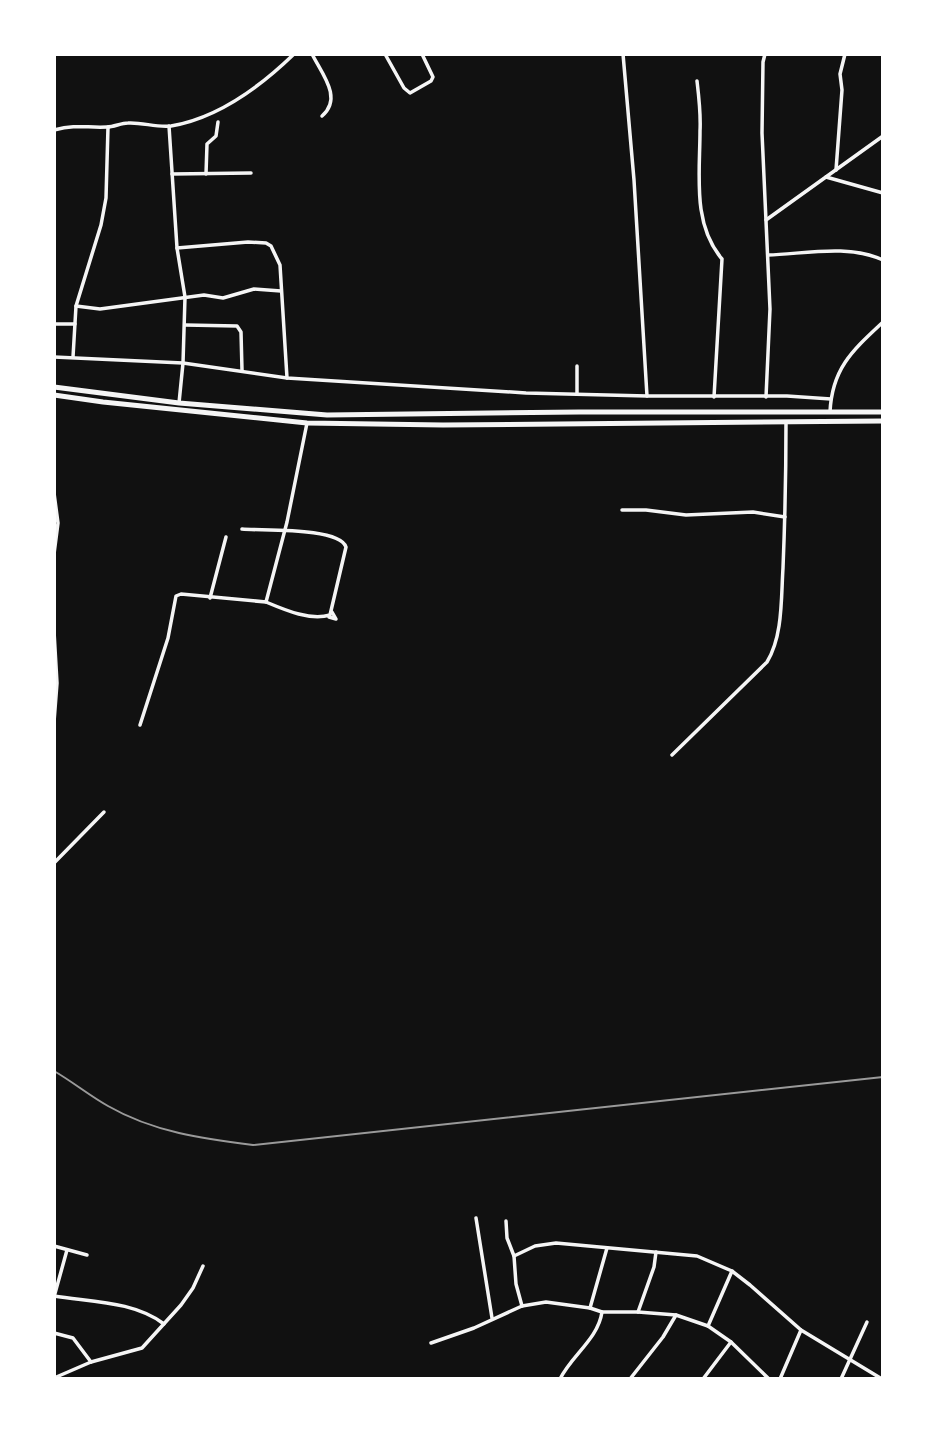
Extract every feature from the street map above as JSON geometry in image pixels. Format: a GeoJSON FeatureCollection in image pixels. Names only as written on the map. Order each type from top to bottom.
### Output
{"type":"FeatureCollection","features":[{"type":"Feature","properties":{"kind":"main road"},"geometry":{"type":"LineString","coordinates":[[54,387],[179,403],[327,415],[883,412]]}},
{"type":"Feature","properties":{"kind":"main road"},"geometry":{"type":"LineString","coordinates":[[54,395],[307,423],[443,425],[883,421]]}},
{"type":"Feature","properties":{"kind":"main road"},"geometry":{"type":"LineString","coordinates":[[443,425],[444,413]]}},
{"type":"Feature","properties":{"kind":"street"},"geometry":{"type":"LineString","coordinates":[[54,130],[83,125],[108,127],[127,122],[169,126],[214,111],[234,101],[255,88],[294,54]]}},
{"type":"Feature","properties":{"kind":"street"},"geometry":{"type":"LineString","coordinates":[[312,54],[332,92],[333,101],[322,116]]}},
{"type":"Feature","properties":{"kind":"street"},"geometry":{"type":"LineString","coordinates":[[385,54],[404,88],[410,93],[431,81],[433,77],[422,54]]}},
{"type":"Feature","properties":{"kind":"street"},"geometry":{"type":"LineString","coordinates":[[623,54],[634,180],[647,396]]}},
{"type":"Feature","properties":{"kind":"street"},"geometry":{"type":"LineString","coordinates":[[765,54],[762,133],[770,309],[766,397]]}},
{"type":"Feature","properties":{"kind":"street"},"geometry":{"type":"LineString","coordinates":[[836,170],[842,90],[840,74],[845,54]]}},
{"type":"Feature","properties":{"kind":"street"},"geometry":{"type":"LineString","coordinates":[[697,81],[700,134],[698,164],[704,223],[714,249],[722,259],[715,397]]}},
{"type":"Feature","properties":{"kind":"street"},"geometry":{"type":"LineString","coordinates":[[206,174],[206,149],[216,136],[218,122]]}},
{"type":"Feature","properties":{"kind":"street"},"geometry":{"type":"LineString","coordinates":[[169,126],[177,248],[185,297],[179,403]]}},
{"type":"Feature","properties":{"kind":"street"},"geometry":{"type":"LineString","coordinates":[[74,357],[76,306],[101,225],[106,198],[108,127]]}},
{"type":"Feature","properties":{"kind":"street"},"geometry":{"type":"LineString","coordinates":[[766,220],[883,136]]}},
{"type":"Feature","properties":{"kind":"street"},"geometry":{"type":"LineString","coordinates":[[172,174],[251,173]]}},
{"type":"Feature","properties":{"kind":"street"},"geometry":{"type":"LineString","coordinates":[[826,177],[883,193]]}},
{"type":"Feature","properties":{"kind":"street"},"geometry":{"type":"LineString","coordinates":[[177,248],[248,242],[271,246],[280,265],[287,377]]}},
{"type":"Feature","properties":{"kind":"street"},"geometry":{"type":"LineString","coordinates":[[768,255],[830,251],[863,254],[883,260]]}},
{"type":"Feature","properties":{"kind":"street"},"geometry":{"type":"LineString","coordinates":[[76,306],[100,309],[185,297],[223,298],[254,289],[281,291]]}},
{"type":"Feature","properties":{"kind":"street"},"geometry":{"type":"LineString","coordinates":[[831,412],[831,399],[842,363],[883,321]]}},
{"type":"Feature","properties":{"kind":"street"},"geometry":{"type":"LineString","coordinates":[[54,324],[75,324]]}},
{"type":"Feature","properties":{"kind":"street"},"geometry":{"type":"LineString","coordinates":[[185,325],[237,326],[241,332],[242,370]]}},
{"type":"Feature","properties":{"kind":"street"},"geometry":{"type":"LineString","coordinates":[[54,357],[183,363],[287,377],[578,394],[831,399]]}},
{"type":"Feature","properties":{"kind":"street"},"geometry":{"type":"LineString","coordinates":[[577,366],[578,394]]}},
{"type":"Feature","properties":{"kind":"street"},"geometry":{"type":"LineString","coordinates":[[672,755],[774,652],[781,605],[786,421]]}},
{"type":"Feature","properties":{"kind":"street"},"geometry":{"type":"LineString","coordinates":[[266,602],[285,530],[307,423]]}},
{"type":"Feature","properties":{"kind":"street"},"geometry":{"type":"LineString","coordinates":[[54,493],[58,523],[54,554]]}},
{"type":"Feature","properties":{"kind":"street"},"geometry":{"type":"LineString","coordinates":[[622,510],[686,515],[753,512],[785,517]]}},
{"type":"Feature","properties":{"kind":"street"},"geometry":{"type":"LineString","coordinates":[[140,725],[168,638],[174,600],[181,594],[266,602],[287,610],[327,617],[332,612],[344,560],[344,542],[323,535],[285,530],[242,530]]}},
{"type":"Feature","properties":{"kind":"street"},"geometry":{"type":"LineString","coordinates":[[210,598],[226,537]]}},
{"type":"Feature","properties":{"kind":"street"},"geometry":{"type":"LineString","coordinates":[[54,631],[57,683],[54,722]]}},
{"type":"Feature","properties":{"kind":"street"},"geometry":{"type":"LineString","coordinates":[[54,863],[104,812]]}},
{"type":"Feature","properties":{"kind":"street"},"geometry":{"type":"LineString","coordinates":[[476,1218],[492,1318]]}},
{"type":"Feature","properties":{"kind":"street"},"geometry":{"type":"LineString","coordinates":[[506,1221],[507,1238],[514,1256],[516,1284],[522,1306]]}},
{"type":"Feature","properties":{"kind":"street"},"geometry":{"type":"LineString","coordinates":[[514,1256],[535,1246],[556,1243],[697,1256],[732,1271],[801,1330],[882,1379]]}},
{"type":"Feature","properties":{"kind":"street"},"geometry":{"type":"LineString","coordinates":[[54,1246],[87,1255]]}},
{"type":"Feature","properties":{"kind":"street"},"geometry":{"type":"LineString","coordinates":[[590,1308],[607,1248]]}},
{"type":"Feature","properties":{"kind":"street"},"geometry":{"type":"LineString","coordinates":[[67,1250],[55,1296],[129,1308],[152,1315],[164,1324]]}},
{"type":"Feature","properties":{"kind":"street"},"geometry":{"type":"LineString","coordinates":[[638,1312],[654,1267],[656,1252]]}},
{"type":"Feature","properties":{"kind":"street"},"geometry":{"type":"LineString","coordinates":[[54,1378],[91,1362],[142,1348],[193,1288],[203,1266]]}},
{"type":"Feature","properties":{"kind":"street"},"geometry":{"type":"LineString","coordinates":[[708,1326],[732,1271]]}},
{"type":"Feature","properties":{"kind":"street"},"geometry":{"type":"LineString","coordinates":[[431,1343],[474,1328],[522,1306],[546,1302],[602,1312],[676,1315],[708,1326],[731,1342],[769,1379]]}},
{"type":"Feature","properties":{"kind":"street"},"geometry":{"type":"LineString","coordinates":[[561,1379],[569,1363],[593,1336],[602,1312]]}},
{"type":"Feature","properties":{"kind":"street"},"geometry":{"type":"LineString","coordinates":[[629,1379],[663,1337],[676,1315]]}},
{"type":"Feature","properties":{"kind":"street"},"geometry":{"type":"LineString","coordinates":[[841,1379],[867,1322]]}},
{"type":"Feature","properties":{"kind":"street"},"geometry":{"type":"LineString","coordinates":[[780,1379],[801,1330]]}},
{"type":"Feature","properties":{"kind":"street"},"geometry":{"type":"LineString","coordinates":[[54,1333],[73,1338],[91,1362]]}},
{"type":"Feature","properties":{"kind":"street"},"geometry":{"type":"LineString","coordinates":[[703,1379],[731,1342]]}},
{"type":"Feature","properties":{"kind":"railway"},"geometry":{"type":"LineString","coordinates":[[54,1071],[108,1106],[143,1122],[197,1137],[253,1145],[883,1077]]}}]}
